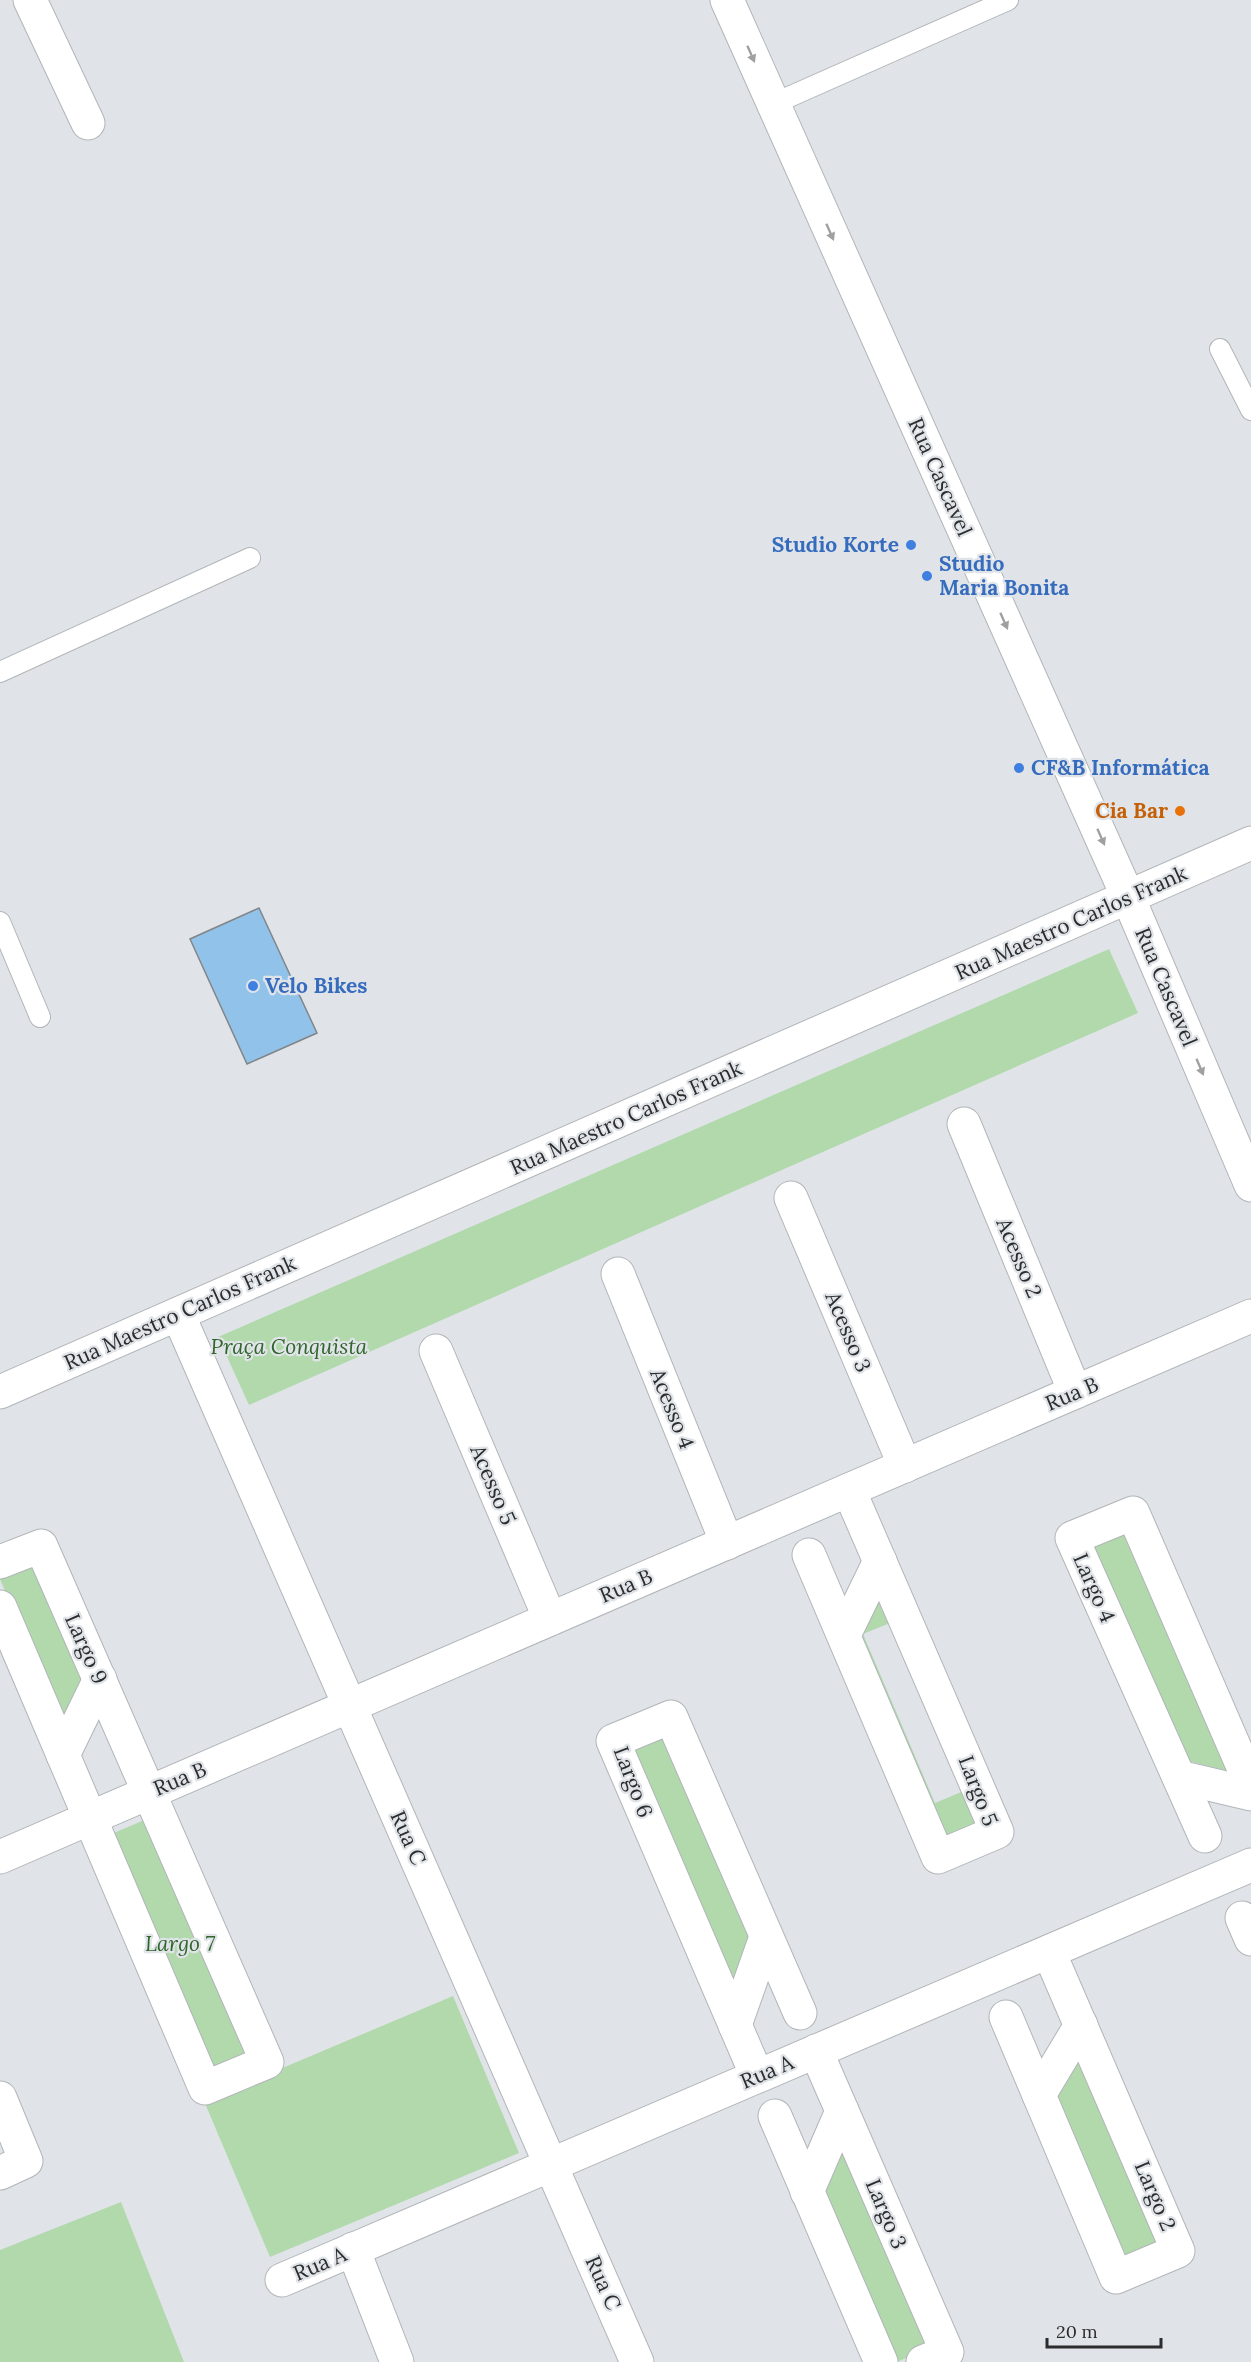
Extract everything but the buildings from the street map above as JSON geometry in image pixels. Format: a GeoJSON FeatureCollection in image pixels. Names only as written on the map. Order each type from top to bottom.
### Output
{"type":"FeatureCollection","features":[{"type":"Feature","properties":{"kind":"street"},"geometry":{"type":"LineString","coordinates":[[30,0],[87,123]]}},
{"type":"Feature","properties":{"kind":"street","name":"Rua Cascavel"},"geometry":{"type":"LineString","coordinates":[[727,0],[1128,897],[1251,1185]]}},
{"type":"Feature","properties":{"kind":"street","name":"Rua Maestro Carlos Frank"},"geometry":{"type":"LineString","coordinates":[[0,1392],[1251,843]]}},
{"type":"Feature","properties":{"kind":"street","name":"Acesso 2"},"geometry":{"type":"LineString","coordinates":[[964,1124],[1075,1392]]}},
{"type":"Feature","properties":{"kind":"street","name":"Acesso 3"},"geometry":{"type":"LineString","coordinates":[[791,1198],[905,1466]]}},
{"type":"Feature","properties":{"kind":"street","name":"Acesso 4"},"geometry":{"type":"LineString","coordinates":[[618,1274],[727,1543]]}},
{"type":"Feature","properties":{"kind":"street","name":"Rua C"},"geometry":{"type":"LineString","coordinates":[[178,1314],[638,2362]]}},
{"type":"Feature","properties":{"kind":"street","name":"Rua B"},"geometry":{"type":"LineString","coordinates":[[0,1857],[1251,1316]]}},
{"type":"Feature","properties":{"kind":"street","name":"Acesso 5"},"geometry":{"type":"LineString","coordinates":[[436,1351],[550,1619]]}},
{"type":"Feature","properties":{"kind":"street","name":"Largo 5"},"geometry":{"type":"LineString","coordinates":[[809,1555],[938,1857],[997,1832],[849,1490]]}},
{"type":"Feature","properties":{"kind":"street","name":"Largo 4"},"geometry":{"type":"LineString","coordinates":[[1205,1836],[1072,1538],[1133,1513],[1251,1785]]}},
{"type":"Feature","properties":{"kind":"street","name":"Largo 9"},"geometry":{"type":"LineString","coordinates":[[0,1562],[41,1546],[149,1792]]}},
{"type":"Feature","properties":{"kind":"street"},"geometry":{"type":"LineString","coordinates":[[844,1635],[880,1561]]}},
{"type":"Feature","properties":{"kind":"street"},"geometry":{"type":"LineString","coordinates":[[0,1608],[205,2088],[267,2062],[149,1792]]}},
{"type":"Feature","properties":{"kind":"street"},"geometry":{"type":"LineString","coordinates":[[63,1755],[99,1679]]}},
{"type":"Feature","properties":{"kind":"street","name":"Largo 6"},"geometry":{"type":"LineString","coordinates":[[758,2076],[613,1741],[671,1717],[800,2013]]}},
{"type":"Feature","properties":{"kind":"street"},"geometry":{"type":"LineString","coordinates":[[1179,1777],[1251,1794]]}},
{"type":"Feature","properties":{"kind":"street","name":"Rua A"},"geometry":{"type":"LineString","coordinates":[[282,2280],[1251,1865]]}},
{"type":"Feature","properties":{"kind":"street"},"geometry":{"type":"LineString","coordinates":[[735,2025],[766,1937]]}},
{"type":"Feature","properties":{"kind":"street","name":"Largo 2"},"geometry":{"type":"LineString","coordinates":[[1006,2017],[1116,2277],[1178,2251],[1049,1952]]}},
{"type":"Feature","properties":{"kind":"street"},"geometry":{"type":"LineString","coordinates":[[1039,2095],[1081,2025]]}},
{"type":"Feature","properties":{"kind":"street","name":"Largo 3"},"geometry":{"type":"LineString","coordinates":[[816,2051],[946,2352],[922,2362]]}},
{"type":"Feature","properties":{"kind":"street"},"geometry":{"type":"LineString","coordinates":[[0,2098],[26,2161],[0,2173]]}},
{"type":"Feature","properties":{"kind":"street"},"geometry":{"type":"LineString","coordinates":[[807,2192],[842,2111]]}},
{"type":"Feature","properties":{"kind":"street"},"geometry":{"type":"LineString","coordinates":[[775,2116],[881,2362]]}},
{"type":"Feature","properties":{"kind":"street"},"geometry":{"type":"LineString","coordinates":[[352,2250],[397,2362]]}},
{"type":"Feature","properties":{"kind":"lane"},"geometry":{"type":"LineString","coordinates":[[773,104],[1008,0]]}},
{"type":"Feature","properties":{"kind":"lane"},"geometry":{"type":"LineString","coordinates":[[1220,349],[1251,410]]}},
{"type":"Feature","properties":{"kind":"lane"},"geometry":{"type":"LineString","coordinates":[[0,672],[250,558]]}},
{"type":"Feature","properties":{"kind":"lane"},"geometry":{"type":"LineString","coordinates":[[0,924],[40,1017]]}},
{"type":"Feature","properties":{"kind":"green space","name":"Praça Conquista"},"geometry":{"type":"Polygon","coordinates":[[[1109,949],[1138,1013],[249,1405],[218,1337],[1109,949]]]}},
{"type":"Feature","properties":{"kind":"green space"},"geometry":{"type":"Polygon","coordinates":[[[1126,1530],[1232,1772],[1185,1760],[1091,1545],[1126,1530]]]}},
{"type":"Feature","properties":{"kind":"green space"},"geometry":{"type":"Polygon","coordinates":[[[36,1557],[87,1678],[62,1727],[0,1579],[0,1573],[36,1557]]]}},
{"type":"Feature","properties":{"kind":"green space"},"geometry":{"type":"Polygon","coordinates":[[[879,1585],[895,1621],[863,1634],[935,1803],[966,1790],[981,1827],[942,1843],[853,1636],[879,1585]]]}},
{"type":"Feature","properties":{"kind":"green space"},"geometry":{"type":"Polygon","coordinates":[[[664,1731],[752,1935],[734,1990],[629,1746],[664,1731]]]}},
{"type":"Feature","properties":{"kind":"green space","name":"Largo 7"},"geometry":{"type":"Polygon","coordinates":[[[149,1818],[251,2054],[211,2071],[109,1835],[149,1818]]]}},
{"type":"Feature","properties":{"kind":"green space"},"geometry":{"type":"Polygon","coordinates":[[[453,1996],[519,2153],[270,2257],[204,2101],[453,1996]]]}},
{"type":"Feature","properties":{"kind":"green space"},"geometry":{"type":"Polygon","coordinates":[[[1081,2056],[1162,2244],[1126,2258],[1055,2098],[1081,2056]]]}},
{"type":"Feature","properties":{"kind":"green space"},"geometry":{"type":"Polygon","coordinates":[[[840,2139],[931,2347],[897,2362],[819,2190],[840,2139]]]}},
{"type":"Feature","properties":{"kind":"green space"},"geometry":{"type":"Polygon","coordinates":[[[121,2202],[184,2362],[0,2362],[0,2250],[121,2202]]]}},
{"type":"Feature","properties":{"kind":"place","name":"Studio Korte"},"geometry":{"type":"Point","coordinates":[911,545]}},
{"type":"Feature","properties":{"kind":"place","name":"Studio Maria Bonita"},"geometry":{"type":"Point","coordinates":[927,576]}},
{"type":"Feature","properties":{"kind":"place","name":"CF&B Informática"},"geometry":{"type":"Point","coordinates":[1019,768]}},
{"type":"Feature","properties":{"kind":"place","name":"Cia Bar"},"geometry":{"type":"Point","coordinates":[1180,811]}},
{"type":"Feature","properties":{"kind":"place","name":"Velo Bikes"},"geometry":{"type":"Point","coordinates":[253,986]}}]}
